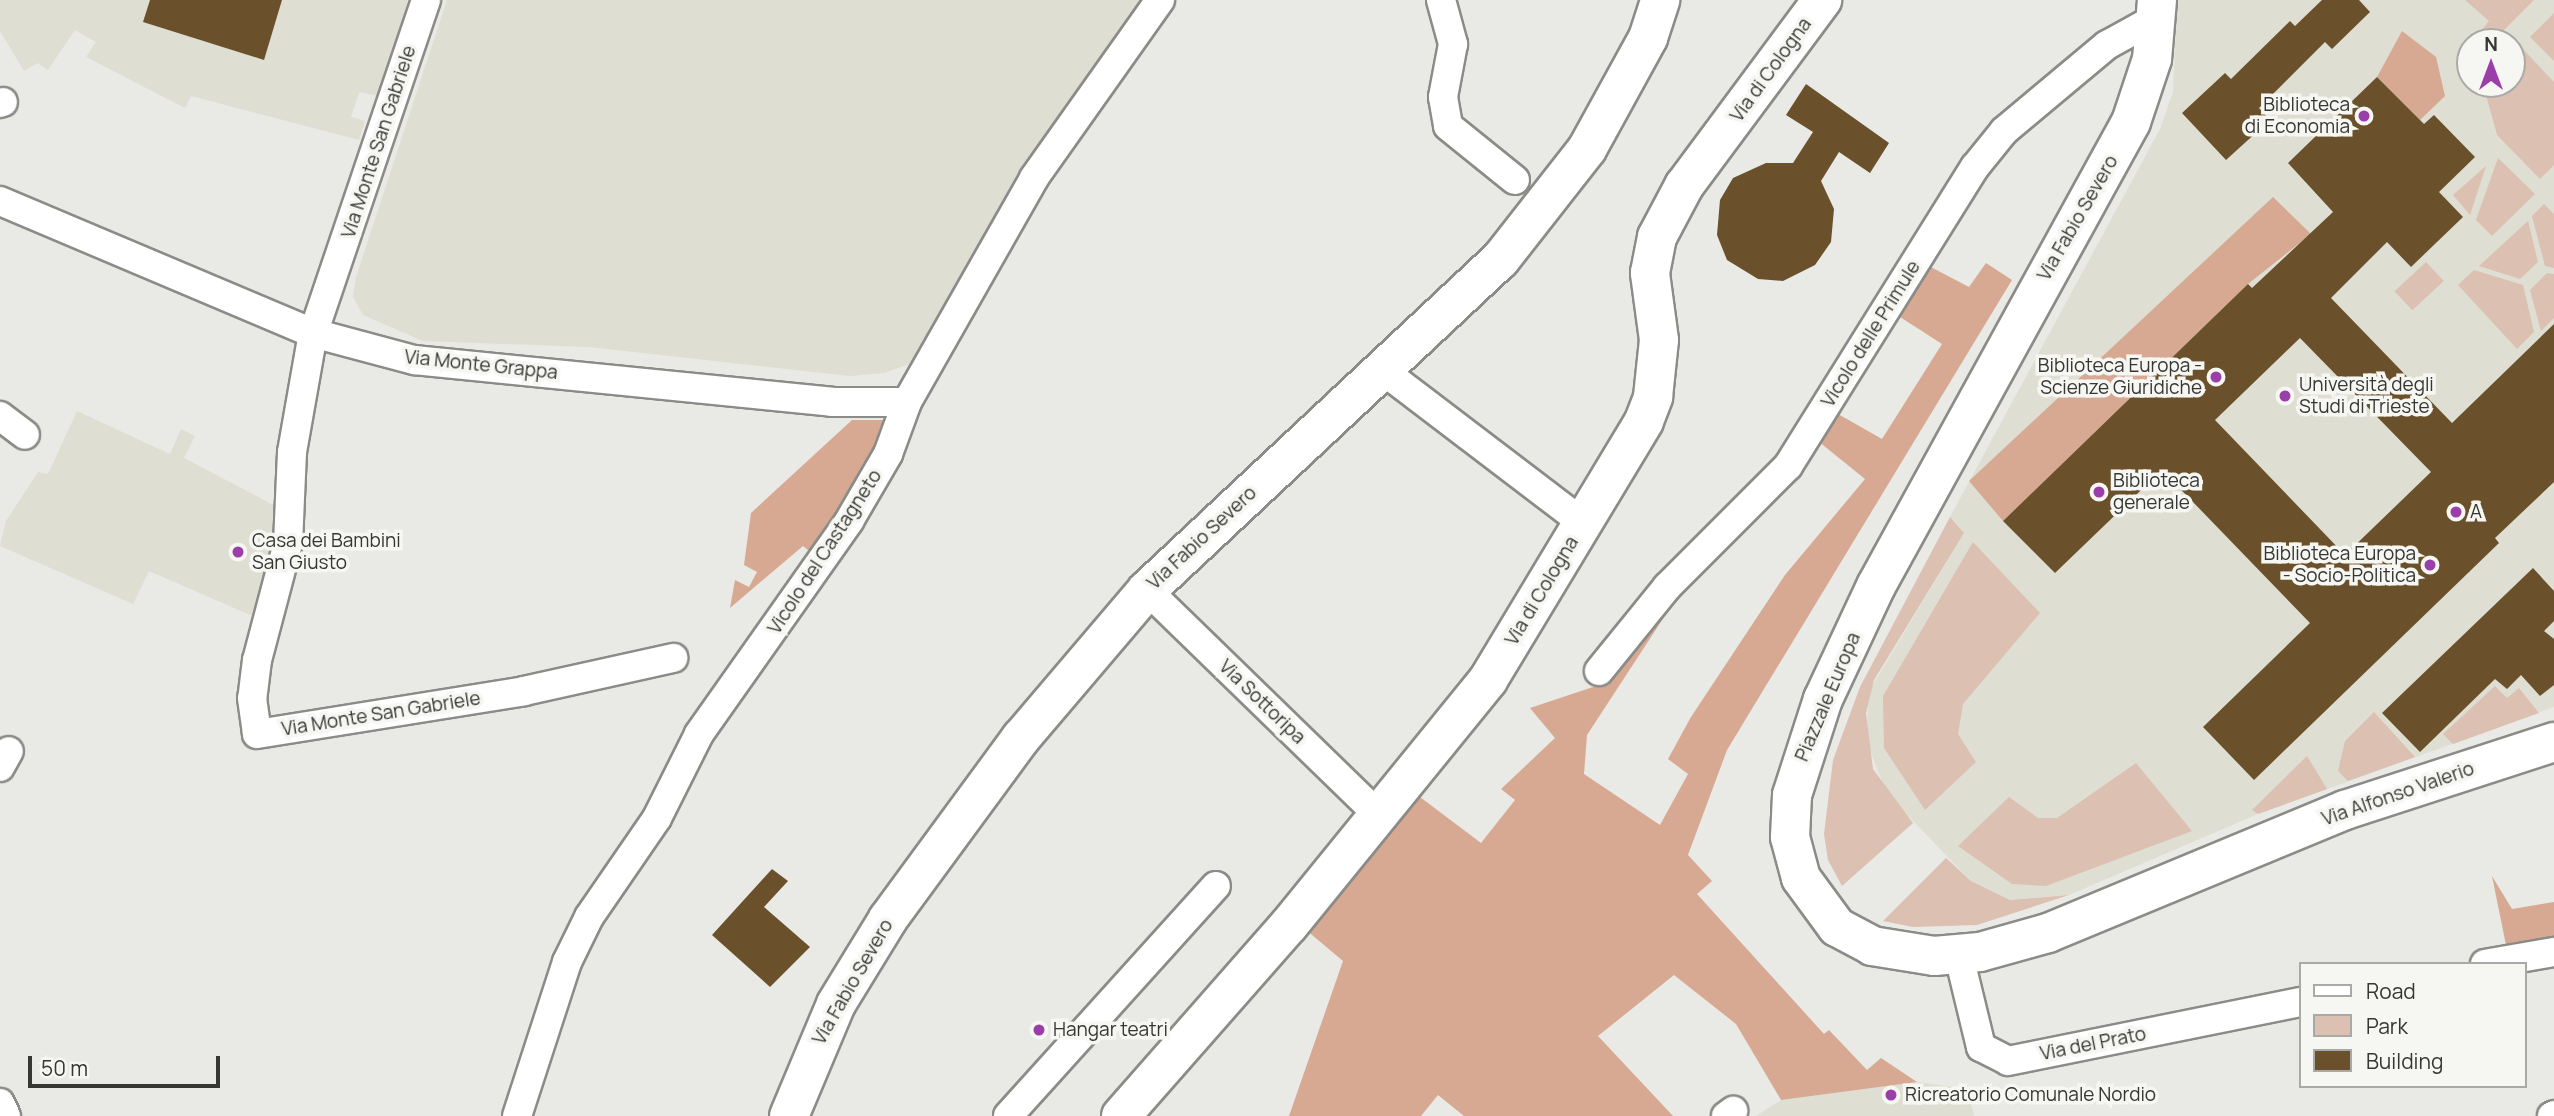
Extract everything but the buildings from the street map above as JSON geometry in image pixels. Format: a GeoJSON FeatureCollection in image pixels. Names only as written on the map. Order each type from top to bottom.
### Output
{"type":"FeatureCollection","features":[{"type":"Feature","properties":{"kind":"main road","name":"Via Fabio Severo"},"geometry":{"type":"LineString","coordinates":[[789,1116],[836,1004],[888,919],[1021,738],[1147,590],[1385,372],[1500,260],[1587,149],[1648,38],[1660,0]]}},
{"type":"Feature","properties":{"kind":"main road","name":"Via di Cologna"},"geometry":{"type":"LineString","coordinates":[[1121,1116],[1488,680],[1583,523],[1653,397],[1659,340],[1650,273],[1657,237],[1684,186],[1822,0]]}},
{"type":"Feature","properties":{"kind":"main road","name":"Via Fabio Severo"},"geometry":{"type":"LineString","coordinates":[[1963,425],[2131,122],[2148,75],[2157,9]]}},
{"type":"Feature","properties":{"kind":"main road","name":"Piazzale Europa"},"geometry":{"type":"LineString","coordinates":[[1963,425],[1823,699],[1803,749],[1789,816],[1801,878],[1837,927],[1889,951],[1959,956],[2048,933],[2244,851]]}},
{"type":"Feature","properties":{"kind":"main road","name":"Via Alfonso Valerio"},"geometry":{"type":"LineString","coordinates":[[2244,851],[2345,810],[2554,742]]}},
{"type":"Feature","properties":{"kind":"street","name":"Via Monte San Gabriele"},"geometry":{"type":"LineString","coordinates":[[426,0],[313,333],[292,452],[288,543],[257,660],[252,698],[257,734],[524,691],[673,658]]}},
{"type":"Feature","properties":{"kind":"street","name":"Vicolo del Castagneto"},"geometry":{"type":"LineString","coordinates":[[517,1116],[567,962],[589,917],[657,818],[699,734],[849,521],[888,454],[907,402],[1034,178],[1160,0]]}},
{"type":"Feature","properties":{"kind":"street"},"geometry":{"type":"LineString","coordinates":[[1441,0],[1453,44],[1443,97],[1448,126],[1515,180]]}},
{"type":"Feature","properties":{"kind":"street","name":"Vicolo delle Primule"},"geometry":{"type":"LineString","coordinates":[[1599,671],[1667,587],[1788,466],[1975,167],[2004,131],[2108,45],[2157,9]]}},
{"type":"Feature","properties":{"kind":"street","name":"Via Monte Grappa"},"geometry":{"type":"LineString","coordinates":[[0,201],[313,333],[414,360],[832,402],[907,402]]}},
{"type":"Feature","properties":{"kind":"street"},"geometry":{"type":"LineString","coordinates":[[1385,372],[1583,523]]}},
{"type":"Feature","properties":{"kind":"street"},"geometry":{"type":"LineString","coordinates":[[0,416],[25,435]]}},
{"type":"Feature","properties":{"kind":"street","name":"Via Sottoripa"},"geometry":{"type":"LineString","coordinates":[[1147,590],[1377,814]]}},
{"type":"Feature","properties":{"kind":"street"},"geometry":{"type":"LineString","coordinates":[[1009,1116],[1216,886]]}},
{"type":"Feature","properties":{"kind":"street"},"geometry":{"type":"LineString","coordinates":[[2496,962],[2554,952]]}},
{"type":"Feature","properties":{"kind":"street","name":"Via del Prato"},"geometry":{"type":"LineString","coordinates":[[1959,956],[1981,1047],[2008,1061],[2298,1002]]}},
{"type":"Feature","properties":{"kind":"street"},"geometry":{"type":"LineString","coordinates":[[0,1103],[6,1116]]}},
{"type":"Feature","properties":{"kind":"shaded area"},"geometry":{"type":"Polygon","coordinates":[[[0,0],[408,0],[378,96],[359,92],[351,117],[365,121],[359,140],[191,96],[185,108],[86,57],[96,42],[75,30],[48,70],[38,63],[24,71],[0,31],[0,0]]]}},
{"type":"Feature","properties":{"kind":"shaded area"},"geometry":{"type":"Polygon","coordinates":[[[447,0],[1146,0],[1007,196],[912,363],[884,373],[850,376],[589,347],[423,341],[363,315],[353,297],[356,277],[447,0]]]}},
{"type":"Feature","properties":{"kind":"shaded area","name":"Università degli Studi di Trieste"},"geometry":{"type":"Polygon","coordinates":[[[2177,0],[2554,0],[2554,707],[2258,814],[2069,895],[2010,900],[1971,881],[1887,794],[1866,740],[1869,691],[1964,533],[1950,517],[2160,129],[2173,92],[2177,0]]]}},
{"type":"Feature","properties":{"kind":"shaded area"},"geometry":{"type":"Polygon","coordinates":[[[2402,31],[2436,57],[2445,96],[2420,120],[2377,77],[2402,31]]]}},
{"type":"Feature","properties":{"kind":"shaded area"},"geometry":{"type":"Polygon","coordinates":[[[2273,197],[2311,234],[2248,284],[2003,521],[1969,481],[2273,197]]]}},
{"type":"Feature","properties":{"kind":"shaded area"},"geometry":{"type":"Polygon","coordinates":[[[1986,263],[2012,280],[1727,750],[1688,855],[1712,881],[1697,894],[1824,1034],[1829,1030],[1867,1070],[1881,1058],[1917,1082],[1781,1100],[1736,1024],[1674,975],[1598,1036],[1673,1116],[1464,1116],[1438,1095],[1421,1116],[1289,1116],[1343,961],[1305,929],[1420,797],[1481,843],[1515,800],[1501,789],[1555,738],[1530,708],[1602,684],[1683,588],[1587,735],[1584,774],[1660,825],[1688,774],[1668,759],[1691,717],[1785,575],[1865,479],[1818,441],[1838,414],[1882,439],[1942,344],[1897,315],[1927,265],[1969,287],[1986,263]]]}},
{"type":"Feature","properties":{"kind":"shaded area"},"geometry":{"type":"Polygon","coordinates":[[[77,411],[170,454],[181,429],[195,436],[184,458],[281,509],[257,618],[149,571],[133,604],[0,546],[6,521],[38,472],[48,474],[77,411]]]}},
{"type":"Feature","properties":{"kind":"shaded area"},"geometry":{"type":"Polygon","coordinates":[[[852,420],[889,420],[868,470],[818,558],[803,546],[730,608],[735,580],[749,587],[757,572],[744,565],[751,513],[852,420]]]}},
{"type":"Feature","properties":{"kind":"shaded area"},"geometry":{"type":"Polygon","coordinates":[[[2492,876],[2512,909],[2554,902],[2554,939],[2507,950],[2492,876]]]}},
{"type":"Feature","properties":{"kind":"shaded area","name":"Ricreatorio Comunale Nordio"},"geometry":{"type":"Polygon","coordinates":[[[1917,1082],[1968,1089],[1974,1116],[1756,1116],[1781,1100],[1917,1082]]]}},
{"type":"Feature","properties":{"kind":"green space"},"geometry":{"type":"Polygon","coordinates":[[[2465,0],[2534,0],[2506,28],[2483,28],[2489,21],[2465,0]]]}},
{"type":"Feature","properties":{"kind":"green space"},"geometry":{"type":"Polygon","coordinates":[[[2554,13],[2554,61],[2530,37],[2554,13]]]}},
{"type":"Feature","properties":{"kind":"green space"},"geometry":{"type":"Polygon","coordinates":[[[2526,52],[2554,82],[2554,165],[2540,179],[2497,135],[2487,98],[2526,98],[2526,52]]]}},
{"type":"Feature","properties":{"kind":"green space"},"geometry":{"type":"Polygon","coordinates":[[[2498,158],[2535,194],[2492,236],[2476,220],[2498,158]]]}},
{"type":"Feature","properties":{"kind":"green space"},"geometry":{"type":"Polygon","coordinates":[[[2486,166],[2470,215],[2453,195],[2486,166]]]}},
{"type":"Feature","properties":{"kind":"green space"},"geometry":{"type":"Polygon","coordinates":[[[2544,204],[2554,214],[2554,268],[2545,266],[2532,216],[2544,204]]]}},
{"type":"Feature","properties":{"kind":"green space"},"geometry":{"type":"Polygon","coordinates":[[[2528,221],[2538,262],[2520,279],[2479,266],[2528,221]]]}},
{"type":"Feature","properties":{"kind":"green space"},"geometry":{"type":"Polygon","coordinates":[[[2426,262],[2444,281],[2412,310],[2395,291],[2426,262]]]}},
{"type":"Feature","properties":{"kind":"green space"},"geometry":{"type":"Polygon","coordinates":[[[2474,270],[2523,285],[2534,332],[2517,349],[2458,285],[2474,270]]]}},
{"type":"Feature","properties":{"kind":"green space"},"geometry":{"type":"Polygon","coordinates":[[[2547,273],[2554,274],[2554,318],[2541,331],[2530,290],[2547,273]]]}},
{"type":"Feature","properties":{"kind":"green space"},"geometry":{"type":"Polygon","coordinates":[[[1950,517],[1964,533],[1874,680],[1866,713],[1873,769],[1913,823],[1842,886],[1828,860],[1824,834],[1833,760],[1860,687],[1950,517]]]}},
{"type":"Feature","properties":{"kind":"green space"},"geometry":{"type":"Polygon","coordinates":[[[1973,542],[2040,613],[1963,704],[1958,734],[1976,762],[1925,810],[1884,748],[1883,696],[1973,542]]]}},
{"type":"Feature","properties":{"kind":"green space"},"geometry":{"type":"Polygon","coordinates":[[[2495,686],[2507,698],[2519,688],[2539,713],[2453,744],[2443,734],[2495,686]]]}},
{"type":"Feature","properties":{"kind":"green space"},"geometry":{"type":"Polygon","coordinates":[[[2374,712],[2415,757],[2348,781],[2338,771],[2345,741],[2374,712]]]}},
{"type":"Feature","properties":{"kind":"green space"},"geometry":{"type":"Polygon","coordinates":[[[2307,756],[2327,789],[2258,814],[2252,810],[2307,756]]]}},
{"type":"Feature","properties":{"kind":"green space"},"geometry":{"type":"Polygon","coordinates":[[[2136,763],[2192,831],[2046,886],[2012,884],[1958,846],[2009,797],[2038,818],[2057,818],[2136,763]]]}},
{"type":"Feature","properties":{"kind":"green space"},"geometry":{"type":"Polygon","coordinates":[[[1946,858],[1971,881],[2010,900],[2069,895],[1977,925],[1913,927],[1883,921],[1946,858]]]}},
{"type":"Feature","properties":{"kind":"place","name":"Biblioteca di Economia"},"geometry":{"type":"Point","coordinates":[2364,116]}},
{"type":"Feature","properties":{"kind":"place","name":"Biblioteca Europa - Scienze Giuridiche"},"geometry":{"type":"Point","coordinates":[2216,377]}},
{"type":"Feature","properties":{"kind":"place","name":"Università degli Studi di Trieste"},"geometry":{"type":"Point","coordinates":[2285,396]}},
{"type":"Feature","properties":{"kind":"place","name":"Biblioteca generale"},"geometry":{"type":"Point","coordinates":[2099,492]}},
{"type":"Feature","properties":{"kind":"place","name":"A"},"geometry":{"type":"Point","coordinates":[2456,512]}},
{"type":"Feature","properties":{"kind":"place","name":"Casa dei Bambini San Giusto"},"geometry":{"type":"Point","coordinates":[238,552]}},
{"type":"Feature","properties":{"kind":"place","name":"Biblioteca Europa - Socio-Politica"},"geometry":{"type":"Point","coordinates":[2430,565]}},
{"type":"Feature","properties":{"kind":"place","name":"Hangar teatri"},"geometry":{"type":"Point","coordinates":[1039,1030]}},
{"type":"Feature","properties":{"kind":"place","name":"Ricreatorio Comunale Nordio"},"geometry":{"type":"Point","coordinates":[1891,1095]}}]}
